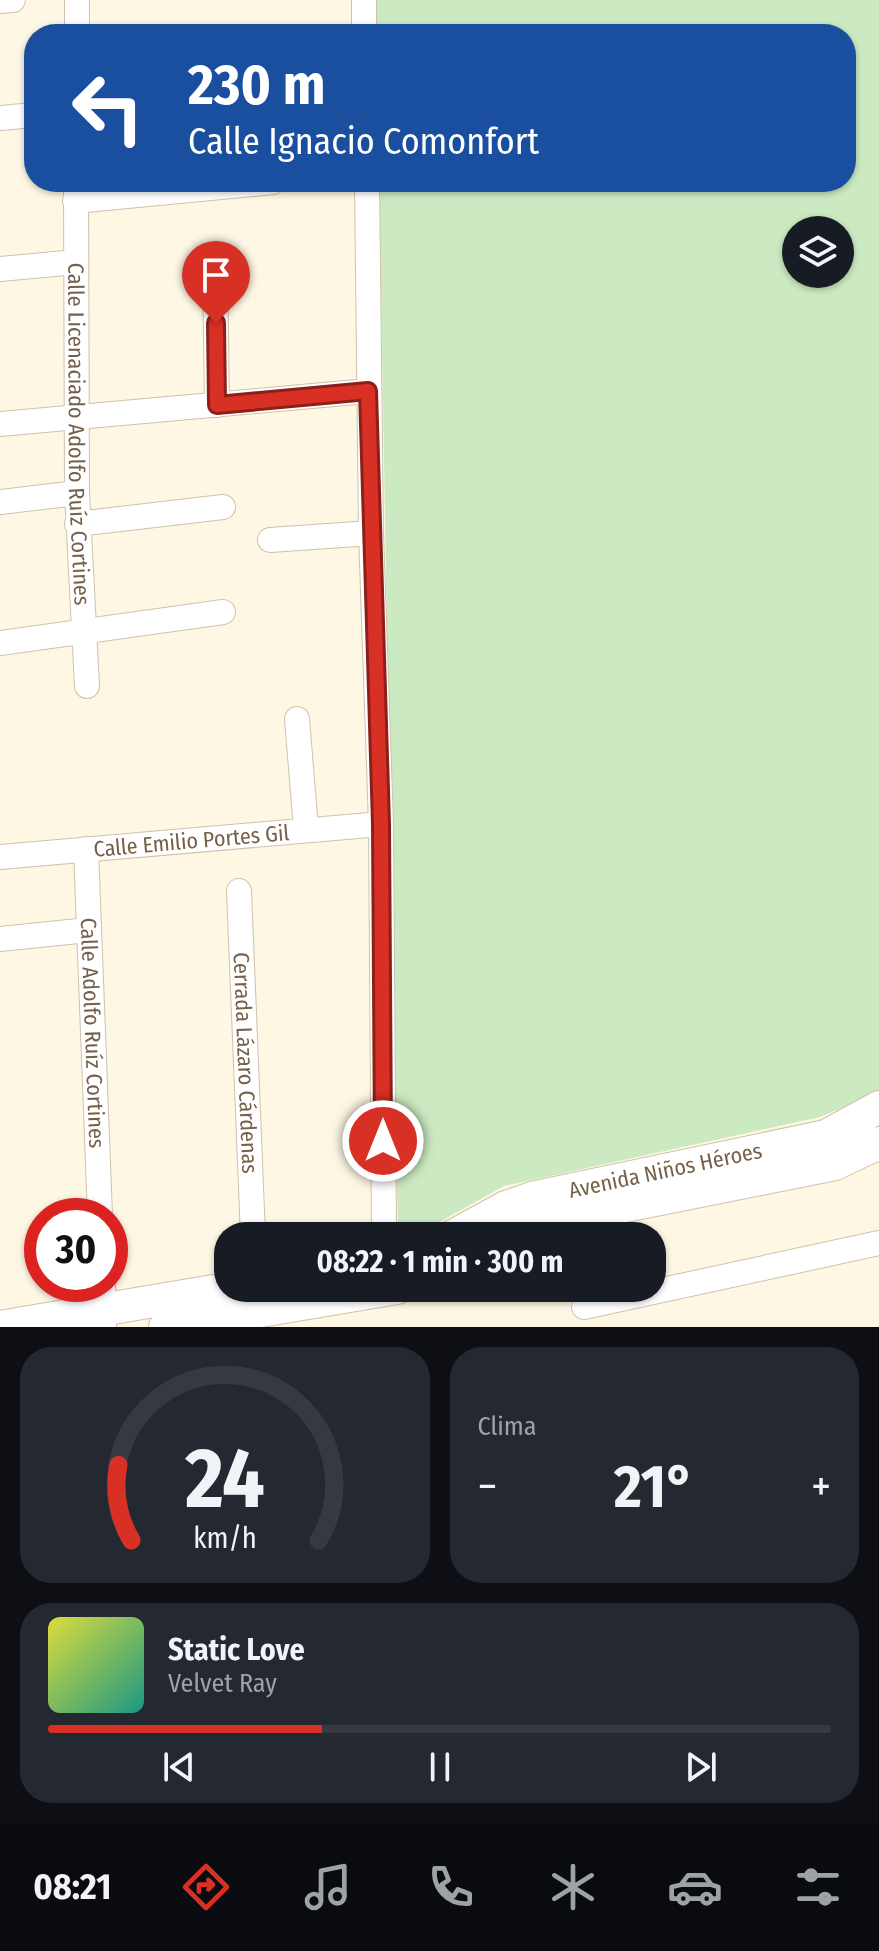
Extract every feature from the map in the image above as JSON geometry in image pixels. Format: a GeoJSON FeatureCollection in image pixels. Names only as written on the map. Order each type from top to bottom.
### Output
{"type":"FeatureCollection","features":[{"type":"Feature","properties":{"kind":"main road","name":"Avenida Niños Héroes"},"geometry":{"type":"LineString","coordinates":[[479,1222],[506,1207],[532,1198],[826,1136],[879,1107]]}},
{"type":"Feature","properties":{"kind":"main road","name":"Avenida Niños Héroes"},"geometry":{"type":"LineString","coordinates":[[545,1222],[835,1164],[879,1143]]}},
{"type":"Feature","properties":{"kind":"main road"},"geometry":{"type":"LineString","coordinates":[[0,1327],[214,1291]]}},
{"type":"Feature","properties":{"kind":"main road"},"geometry":{"type":"LineString","coordinates":[[165,1327],[314,1302]]}},
{"type":"Feature","properties":{"kind":"street"},"geometry":{"type":"LineString","coordinates":[[0,1],[13,0]]}},
{"type":"Feature","properties":{"kind":"street"},"geometry":{"type":"LineString","coordinates":[[77,0],[77,24]]}},
{"type":"Feature","properties":{"kind":"street"},"geometry":{"type":"LineString","coordinates":[[364,0],[364,24]]}},
{"type":"Feature","properties":{"kind":"street"},"geometry":{"type":"LineString","coordinates":[[0,118],[24,116]]}},
{"type":"Feature","properties":{"kind":"street","name":"Calle Licenaciado Adolfo Ruíz Cortines"},"geometry":{"type":"LineString","coordinates":[[76,192],[77,524],[87,686]]}},
{"type":"Feature","properties":{"kind":"street"},"geometry":{"type":"LineString","coordinates":[[367,192],[371,533],[381,824],[384,1222]]}},
{"type":"Feature","properties":{"kind":"street"},"geometry":{"type":"LineString","coordinates":[[0,269],[76,262]]}},
{"type":"Feature","properties":{"kind":"street"},"geometry":{"type":"LineString","coordinates":[[215,269],[217,405]]}},
{"type":"Feature","properties":{"kind":"street"},"geometry":{"type":"LineString","coordinates":[[0,424],[368,391]]}},
{"type":"Feature","properties":{"kind":"street"},"geometry":{"type":"LineString","coordinates":[[0,502],[77,493]]}},
{"type":"Feature","properties":{"kind":"street"},"geometry":{"type":"LineString","coordinates":[[77,524],[223,507]]}},
{"type":"Feature","properties":{"kind":"street"},"geometry":{"type":"LineString","coordinates":[[270,540],[371,533]]}},
{"type":"Feature","properties":{"kind":"street"},"geometry":{"type":"LineString","coordinates":[[0,643],[223,612]]}},
{"type":"Feature","properties":{"kind":"street"},"geometry":{"type":"LineString","coordinates":[[297,719],[306,829]]}},
{"type":"Feature","properties":{"kind":"street","name":"Calle Emilio Portes Gil"},"geometry":{"type":"LineString","coordinates":[[0,857],[381,824]]}},
{"type":"Feature","properties":{"kind":"street","name":"Calle Adolfo Ruíz Cortines"},"geometry":{"type":"LineString","coordinates":[[86,849],[99,1198]]}},
{"type":"Feature","properties":{"kind":"street","name":"Cerrada Lázaro Cárdenas"},"geometry":{"type":"LineString","coordinates":[[239,891],[252,1222]]}},
{"type":"Feature","properties":{"kind":"street"},"geometry":{"type":"LineString","coordinates":[[0,939],[88,930]]}},
{"type":"Feature","properties":{"kind":"street"},"geometry":{"type":"LineString","coordinates":[[584,1307],[879,1243]]}},
{"type":"Feature","properties":{"kind":"green space"},"geometry":{"type":"Polygon","coordinates":[[[376,0],[879,0],[879,1092],[820,1117],[504,1186],[439,1222],[398,1222],[379,192],[856,192],[856,24],[377,24],[376,0]]]}},
{"type":"Feature","properties":{"kind":"route"},"geometry":{"type":"LineString","coordinates":[[216,323],[217,405],[368,391],[381,824],[383,1141]]}}]}
